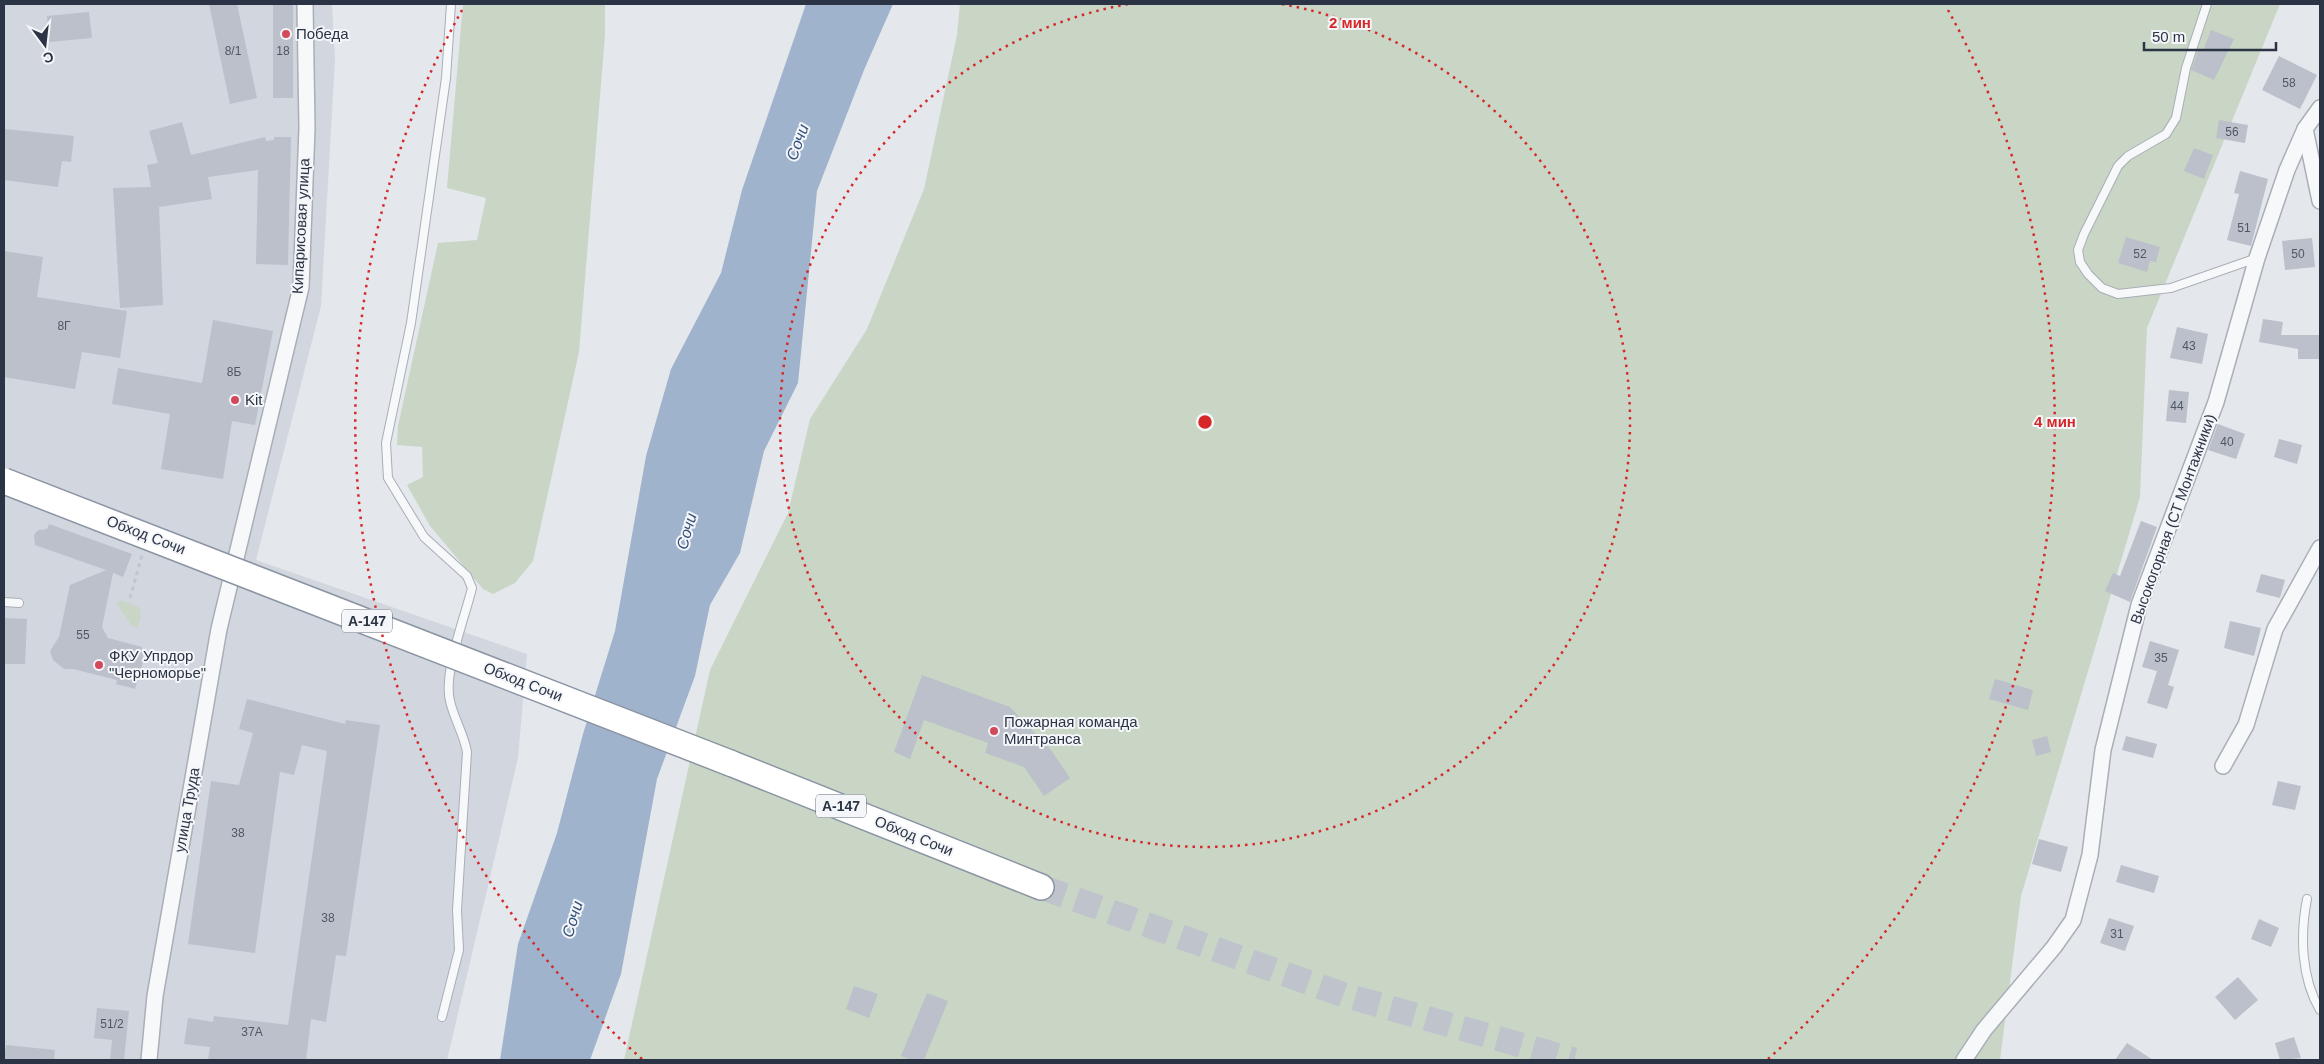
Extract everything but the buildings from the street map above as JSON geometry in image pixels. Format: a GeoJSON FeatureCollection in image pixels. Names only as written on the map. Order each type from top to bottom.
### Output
{"type":"FeatureCollection","features":[{"type":"Feature","properties":{"kind":"highway","name":"Обход Сочи"},"geometry":{"type":"LineString","coordinates":[[4,481],[951,850],[1041,887]]}},
{"type":"Feature","properties":{"kind":"street","name":"Кипарисовая улица"},"geometry":{"type":"LineString","coordinates":[[234,561],[300,286],[307,128],[305,4]]}},
{"type":"Feature","properties":{"kind":"street","name":"Высокогорная (СТ Монтажники)"},"geometry":{"type":"LineString","coordinates":[[1964,1060],[1984,1030],[2054,947],[2073,920],[2090,855],[2103,750],[2138,605],[2216,402],[2257,258],[2287,170],[2305,129],[2320,108]]}},
{"type":"Feature","properties":{"kind":"street"},"geometry":{"type":"LineString","coordinates":[[2305,129],[2320,201]]}},
{"type":"Feature","properties":{"kind":"street"},"geometry":{"type":"LineString","coordinates":[[2224,766],[2246,725],[2275,629],[2320,548]]}},
{"type":"Feature","properties":{"kind":"street","name":"улица Труда"},"geometry":{"type":"LineString","coordinates":[[149,1060],[155,996],[196,754],[219,628],[234,561]]}},
{"type":"Feature","properties":{"kind":"lane"},"geometry":{"type":"LineString","coordinates":[[442,1017],[459,950],[457,910],[467,752],[464,737],[450,702],[448,683],[472,588],[467,576],[424,537],[388,478],[386,443],[411,323],[446,78],[451,4]]}},
{"type":"Feature","properties":{"kind":"lane"},"geometry":{"type":"LineString","coordinates":[[2207,4],[2186,68],[2176,118],[2166,134],[2128,156],[2118,166],[2084,234],[2078,250],[2080,262],[2088,274],[2102,288],[2118,294],[2171,288],[2257,258]]}},
{"type":"Feature","properties":{"kind":"lane"},"geometry":{"type":"LineString","coordinates":[[4,602],[19,603]]}},
{"type":"Feature","properties":{"kind":"lane"},"geometry":{"type":"LineString","coordinates":[[2307,899],[2302,922],[2306,974],[2314,1000],[2320,1010]]}},
{"type":"Feature","properties":{"kind":"shaded area"},"geometry":{"type":"Polygon","coordinates":[[[4,4],[332,4],[335,59],[321,306],[256,560],[527,654],[518,758],[447,1060],[4,1060],[4,4]]]}},
{"type":"Feature","properties":{"kind":"green space"},"geometry":{"type":"Polygon","coordinates":[[[463,4],[605,4],[605,35],[579,352],[533,561],[515,583],[493,594],[483,589],[430,526],[407,485],[423,477],[422,447],[397,445],[398,426],[438,243],[477,240],[486,198],[447,188],[463,4]]]}},
{"type":"Feature","properties":{"kind":"green space"},"geometry":{"type":"Polygon","coordinates":[[[960,4],[2280,4],[2147,328],[2140,497],[2021,896],[2000,1060],[624,1060],[710,670],[788,513],[810,419],[867,329],[924,189],[957,35],[960,4]]]}},
{"type":"Feature","properties":{"kind":"green space"},"geometry":{"type":"Polygon","coordinates":[[[121,600],[140,608],[141,616],[137,628],[132,626],[117,604],[121,600]]]}},
{"type":"Feature","properties":{"kind":"water","name":"Сочи"},"geometry":{"type":"Polygon","coordinates":[[[806,4],[893,4],[864,70],[817,191],[798,383],[764,451],[740,553],[710,605],[695,676],[657,779],[621,974],[590,1060],[500,1060],[518,944],[557,833],[583,734],[615,631],[646,456],[671,369],[721,273],[742,190],[806,4]]]}},
{"type":"Feature","properties":{"kind":"tunnel"},"geometry":{"type":"LineString","coordinates":[[1041,887],[1344,995],[1574,1060]]}},
{"type":"Feature","properties":{"kind":"place","name":"Победа"},"geometry":{"type":"Point","coordinates":[286,34]}},
{"type":"Feature","properties":{"kind":"place","name":"Kit"},"geometry":{"type":"Point","coordinates":[235,400]}},
{"type":"Feature","properties":{"kind":"place","name":"ФКУ Упрдор \"Черноморье\""},"geometry":{"type":"Point","coordinates":[99,665]}},
{"type":"Feature","properties":{"kind":"place","name":"Пожарная команда Минтранса"},"geometry":{"type":"Point","coordinates":[994,731]}}]}
